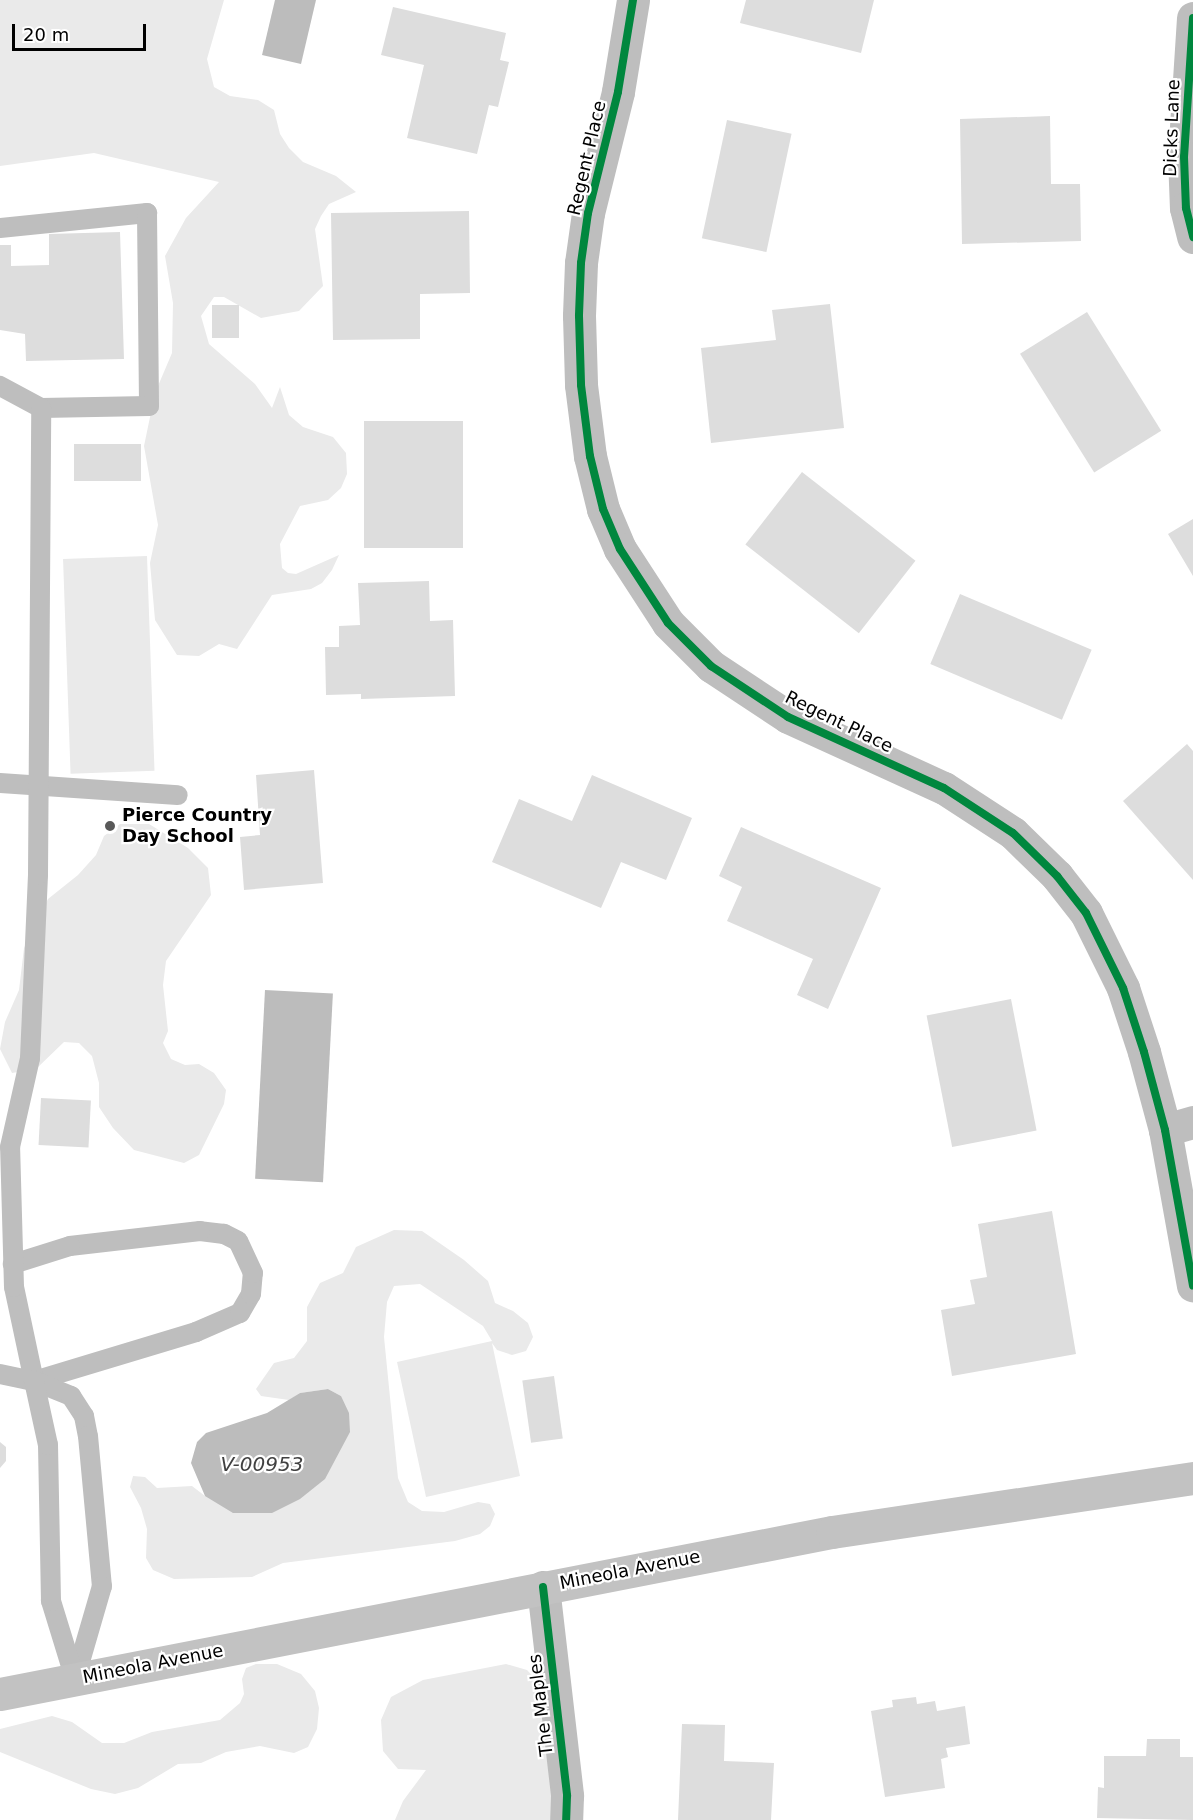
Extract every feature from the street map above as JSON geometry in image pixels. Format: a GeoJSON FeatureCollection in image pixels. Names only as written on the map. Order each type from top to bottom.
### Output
{"type":"FeatureCollection","features":[{"type":"Feature","properties":{"kind":"main road","name":"Mineola Avenue"},"geometry":{"type":"LineString","coordinates":[[0,1694],[543,1587],[918,1517],[1193,1478]]}},
{"type":"Feature","properties":{"kind":"street","name":"Regent Place"},"geometry":{"type":"LineString","coordinates":[[633,0],[618,92],[588,213],[581,263],[579,316],[581,385],[590,456],[603,509],[620,549],[668,623],[711,666],[788,717],[944,788],[1013,833],[1057,876],[1086,913],[1123,987],[1179,1126],[1193,1286]]}},
{"type":"Feature","properties":{"kind":"street","name":"Dicks Lane"},"geometry":{"type":"LineString","coordinates":[[1193,18],[1184,157],[1186,208],[1193,237]]}},
{"type":"Feature","properties":{"kind":"street","name":"The Maples"},"geometry":{"type":"LineString","coordinates":[[543,1587],[567,1796],[566,1820]]}},
{"type":"Feature","properties":{"kind":"lane"},"geometry":{"type":"LineString","coordinates":[[0,228],[147,213],[149,406],[41,408],[0,386]]}},
{"type":"Feature","properties":{"kind":"lane"},"geometry":{"type":"LineString","coordinates":[[41,408],[39,783],[30,1058],[10,1147],[6,1204],[14,1287],[48,1445],[51,1601],[75,1679]]}},
{"type":"Feature","properties":{"kind":"lane"},"geometry":{"type":"LineString","coordinates":[[0,783],[39,783],[178,795]]}},
{"type":"Feature","properties":{"kind":"lane"},"geometry":{"type":"LineString","coordinates":[[13,1264],[70,1246],[200,1231],[224,1234],[238,1241],[253,1273],[251,1294],[240,1312],[196,1332],[34,1381]]}},
{"type":"Feature","properties":{"kind":"lane"},"geometry":{"type":"LineString","coordinates":[[0,1374],[34,1381],[71,1396],[84,1416],[88,1436],[102,1586],[75,1679]]}},
{"type":"Feature","properties":{"kind":"shaded area"},"geometry":{"type":"Polygon","coordinates":[[[0,0],[224,0],[207,59],[214,87],[230,96],[258,100],[274,110],[280,134],[289,148],[303,162],[336,176],[356,192],[329,204],[321,216],[315,229],[323,286],[299,311],[261,318],[224,297],[214,297],[201,316],[209,344],[255,384],[272,408],[280,387],[289,415],[303,427],[333,437],[346,453],[347,474],[341,488],[328,500],[300,506],[280,544],[282,568],[288,573],[296,574],[339,555],[332,570],[322,583],[311,589],[272,595],[237,649],[219,644],[199,656],[177,655],[155,620],[150,563],[158,525],[144,446],[155,393],[172,353],[173,303],[165,256],[186,218],[219,182],[94,153],[0,166],[0,0]]]}},
{"type":"Feature","properties":{"kind":"shaded area"},"geometry":{"type":"Polygon","coordinates":[[[147,556],[155,771],[71,774],[63,559],[147,556]]]}},
{"type":"Feature","properties":{"kind":"shaded area"},"geometry":{"type":"Polygon","coordinates":[[[120,824],[149,824],[188,848],[208,868],[211,895],[166,961],[163,985],[168,1031],[163,1043],[171,1059],[185,1065],[199,1064],[214,1073],[226,1090],[224,1104],[199,1155],[184,1163],[134,1150],[113,1128],[99,1107],[99,1083],[92,1056],[79,1043],[64,1042],[36,1069],[12,1073],[0,1049],[5,1022],[19,990],[24,948],[48,899],[78,875],[96,855],[104,836],[120,824]]]}},
{"type":"Feature","properties":{"kind":"shaded area"},"geometry":{"type":"Polygon","coordinates":[[[394,1230],[422,1231],[464,1260],[488,1281],[495,1303],[513,1311],[528,1323],[533,1337],[526,1351],[512,1355],[497,1350],[492,1343],[520,1476],[426,1497],[397,1362],[492,1341],[483,1326],[420,1284],[394,1286],[387,1302],[384,1337],[398,1478],[408,1502],[422,1511],[444,1512],[478,1502],[490,1504],[495,1514],[490,1526],[480,1534],[455,1541],[283,1563],[252,1577],[174,1579],[153,1570],[146,1558],[147,1529],[141,1508],[130,1487],[133,1476],[145,1477],[157,1488],[192,1486],[205,1496],[341,1396],[328,1389],[300,1393],[289,1400],[261,1396],[256,1389],[274,1363],[294,1358],[307,1341],[307,1307],[320,1283],[343,1273],[356,1247],[394,1230]]]}},
{"type":"Feature","properties":{"kind":"shaded area"},"geometry":{"type":"Polygon","coordinates":[[[256,1664],[277,1664],[301,1674],[315,1691],[319,1708],[317,1729],[308,1747],[294,1753],[260,1746],[226,1752],[201,1763],[178,1764],[138,1788],[115,1794],[91,1789],[0,1752],[0,1729],[52,1716],[72,1722],[102,1743],[124,1743],[152,1732],[220,1720],[240,1703],[244,1694],[242,1679],[246,1668],[256,1664]]]}},
{"type":"Feature","properties":{"kind":"shaded area"},"geometry":{"type":"Polygon","coordinates":[[[506,1664],[527,1670],[556,1701],[559,1820],[395,1820],[403,1801],[426,1770],[398,1769],[383,1751],[381,1720],[391,1697],[423,1680],[506,1664]]]}},
{"type":"Feature","properties":{"kind":"water"},"geometry":{"type":"Polygon","coordinates":[[[275,0],[316,0],[301,64],[262,55],[275,0]]]}},
{"type":"Feature","properties":{"kind":"water"},"geometry":{"type":"Polygon","coordinates":[[[265,990],[333,994],[323,1182],[255,1179],[265,990]]]}},
{"type":"Feature","properties":{"kind":"water","name":"V-00953"},"geometry":{"type":"Polygon","coordinates":[[[328,1389],[341,1396],[349,1413],[350,1432],[325,1479],[300,1499],[272,1513],[233,1513],[205,1496],[191,1463],[197,1442],[206,1433],[267,1413],[300,1393],[328,1389]]]}},
{"type":"Feature","properties":{"kind":"building"},"geometry":{"type":"Polygon","coordinates":[[[746,0],[874,0],[861,53],[740,23],[746,0]]]}},
{"type":"Feature","properties":{"kind":"building"},"geometry":{"type":"Polygon","coordinates":[[[393,7],[506,33],[500,60],[509,62],[498,107],[489,105],[477,154],[407,138],[424,65],[381,55],[393,7]]]}},
{"type":"Feature","properties":{"kind":"building"},"geometry":{"type":"Polygon","coordinates":[[[1050,116],[1051,184],[1080,184],[1081,241],[962,244],[960,119],[1050,116]]]}},
{"type":"Feature","properties":{"kind":"building"},"geometry":{"type":"Polygon","coordinates":[[[727,120],[792,134],[766,252],[702,238],[727,120]]]}},
{"type":"Feature","properties":{"kind":"building"},"geometry":{"type":"Polygon","coordinates":[[[469,211],[470,293],[420,294],[420,339],[333,340],[331,213],[469,211]]]}},
{"type":"Feature","properties":{"kind":"building"},"geometry":{"type":"Polygon","coordinates":[[[120,232],[124,359],[26,361],[25,334],[0,330],[0,245],[11,245],[11,266],[49,265],[49,234],[120,232]]]}},
{"type":"Feature","properties":{"kind":"building"},"geometry":{"type":"Polygon","coordinates":[[[830,304],[844,428],[711,443],[701,348],[776,340],[772,310],[830,304]]]}},
{"type":"Feature","properties":{"kind":"building"},"geometry":{"type":"Polygon","coordinates":[[[212,305],[239,305],[239,338],[212,338],[212,305]]]}},
{"type":"Feature","properties":{"kind":"building"},"geometry":{"type":"Polygon","coordinates":[[[1087,312],[1161,431],[1094,473],[1020,354],[1087,312]]]}},
{"type":"Feature","properties":{"kind":"building"},"geometry":{"type":"Polygon","coordinates":[[[364,421],[463,421],[463,548],[364,548],[364,421]]]}},
{"type":"Feature","properties":{"kind":"building"},"geometry":{"type":"Polygon","coordinates":[[[74,444],[141,444],[141,481],[74,481],[74,444]]]}},
{"type":"Feature","properties":{"kind":"building"},"geometry":{"type":"Polygon","coordinates":[[[802,472],[915,561],[859,633],[745,544],[802,472]]]}},
{"type":"Feature","properties":{"kind":"building"},"geometry":{"type":"Polygon","coordinates":[[[1193,519],[1193,576],[1168,534],[1193,519]]]}},
{"type":"Feature","properties":{"kind":"building"},"geometry":{"type":"Polygon","coordinates":[[[429,581],[430,621],[453,620],[455,696],[361,699],[361,694],[326,695],[325,647],[339,647],[339,626],[360,625],[358,583],[429,581]]]}},
{"type":"Feature","properties":{"kind":"building"},"geometry":{"type":"Polygon","coordinates":[[[960,594],[1092,650],[1062,720],[930,664],[960,594]]]}},
{"type":"Feature","properties":{"kind":"building"},"geometry":{"type":"Polygon","coordinates":[[[1187,744],[1193,751],[1193,880],[1123,801],[1187,744]]]}},
{"type":"Feature","properties":{"kind":"building"},"geometry":{"type":"Polygon","coordinates":[[[314,770],[323,883],[244,890],[240,837],[260,835],[256,775],[314,770]]]}},
{"type":"Feature","properties":{"kind":"building"},"geometry":{"type":"Polygon","coordinates":[[[592,775],[692,818],[666,880],[621,862],[601,908],[492,862],[519,799],[572,821],[592,775]]]}},
{"type":"Feature","properties":{"kind":"building"},"geometry":{"type":"Polygon","coordinates":[[[741,827],[881,888],[828,1009],[797,995],[813,959],[727,921],[742,887],[719,876],[741,827]]]}},
{"type":"Feature","properties":{"kind":"building"},"geometry":{"type":"Polygon","coordinates":[[[1011,999],[1037,1131],[952,1147],[927,1015],[1011,999]]]}},
{"type":"Feature","properties":{"kind":"building"},"geometry":{"type":"Polygon","coordinates":[[[41,1098],[91,1101],[88,1148],[39,1145],[41,1098]]]}},
{"type":"Feature","properties":{"kind":"building"},"geometry":{"type":"Polygon","coordinates":[[[1052,1211],[1076,1354],[952,1376],[941,1310],[975,1304],[970,1280],[987,1277],[978,1224],[1052,1211]]]}},
{"type":"Feature","properties":{"kind":"building"},"geometry":{"type":"Polygon","coordinates":[[[554,1376],[563,1438],[531,1443],[522,1380],[554,1376]]]}},
{"type":"Feature","properties":{"kind":"building"},"geometry":{"type":"Polygon","coordinates":[[[0,1442],[6,1447],[6,1461],[0,1468],[0,1442]]]}},
{"type":"Feature","properties":{"kind":"building"},"geometry":{"type":"Polygon","coordinates":[[[916,1697],[917,1704],[935,1701],[937,1711],[965,1706],[970,1744],[946,1748],[948,1757],[941,1759],[945,1788],[885,1797],[871,1711],[893,1707],[892,1700],[916,1697]]]}},
{"type":"Feature","properties":{"kind":"building"},"geometry":{"type":"Polygon","coordinates":[[[682,1724],[725,1725],[724,1761],[774,1763],[771,1820],[678,1820],[682,1724]]]}},
{"type":"Feature","properties":{"kind":"building"},"geometry":{"type":"Polygon","coordinates":[[[1147,1739],[1180,1739],[1180,1757],[1193,1757],[1193,1820],[1097,1818],[1098,1787],[1104,1788],[1104,1756],[1146,1756],[1147,1739]]]}},
{"type":"Feature","properties":{"kind":"cycle path"},"geometry":{"type":"LineString","coordinates":[[633,0],[618,92],[588,213],[581,263],[579,316],[581,385],[590,456],[603,509],[620,549],[668,623],[711,666],[788,717],[944,788],[1013,833],[1057,876],[1086,913],[1123,988],[1144,1052],[1165,1130],[1193,1286]]}},
{"type":"Feature","properties":{"kind":"cycle path"},"geometry":{"type":"LineString","coordinates":[[1193,18],[1184,157],[1186,208],[1193,237]]}},
{"type":"Feature","properties":{"kind":"cycle path"},"geometry":{"type":"LineString","coordinates":[[543,1587],[567,1796],[566,1820]]}},
{"type":"Feature","properties":{"kind":"place","name":"Pierce Country Day School"},"geometry":{"type":"Point","coordinates":[110,826]}}]}
